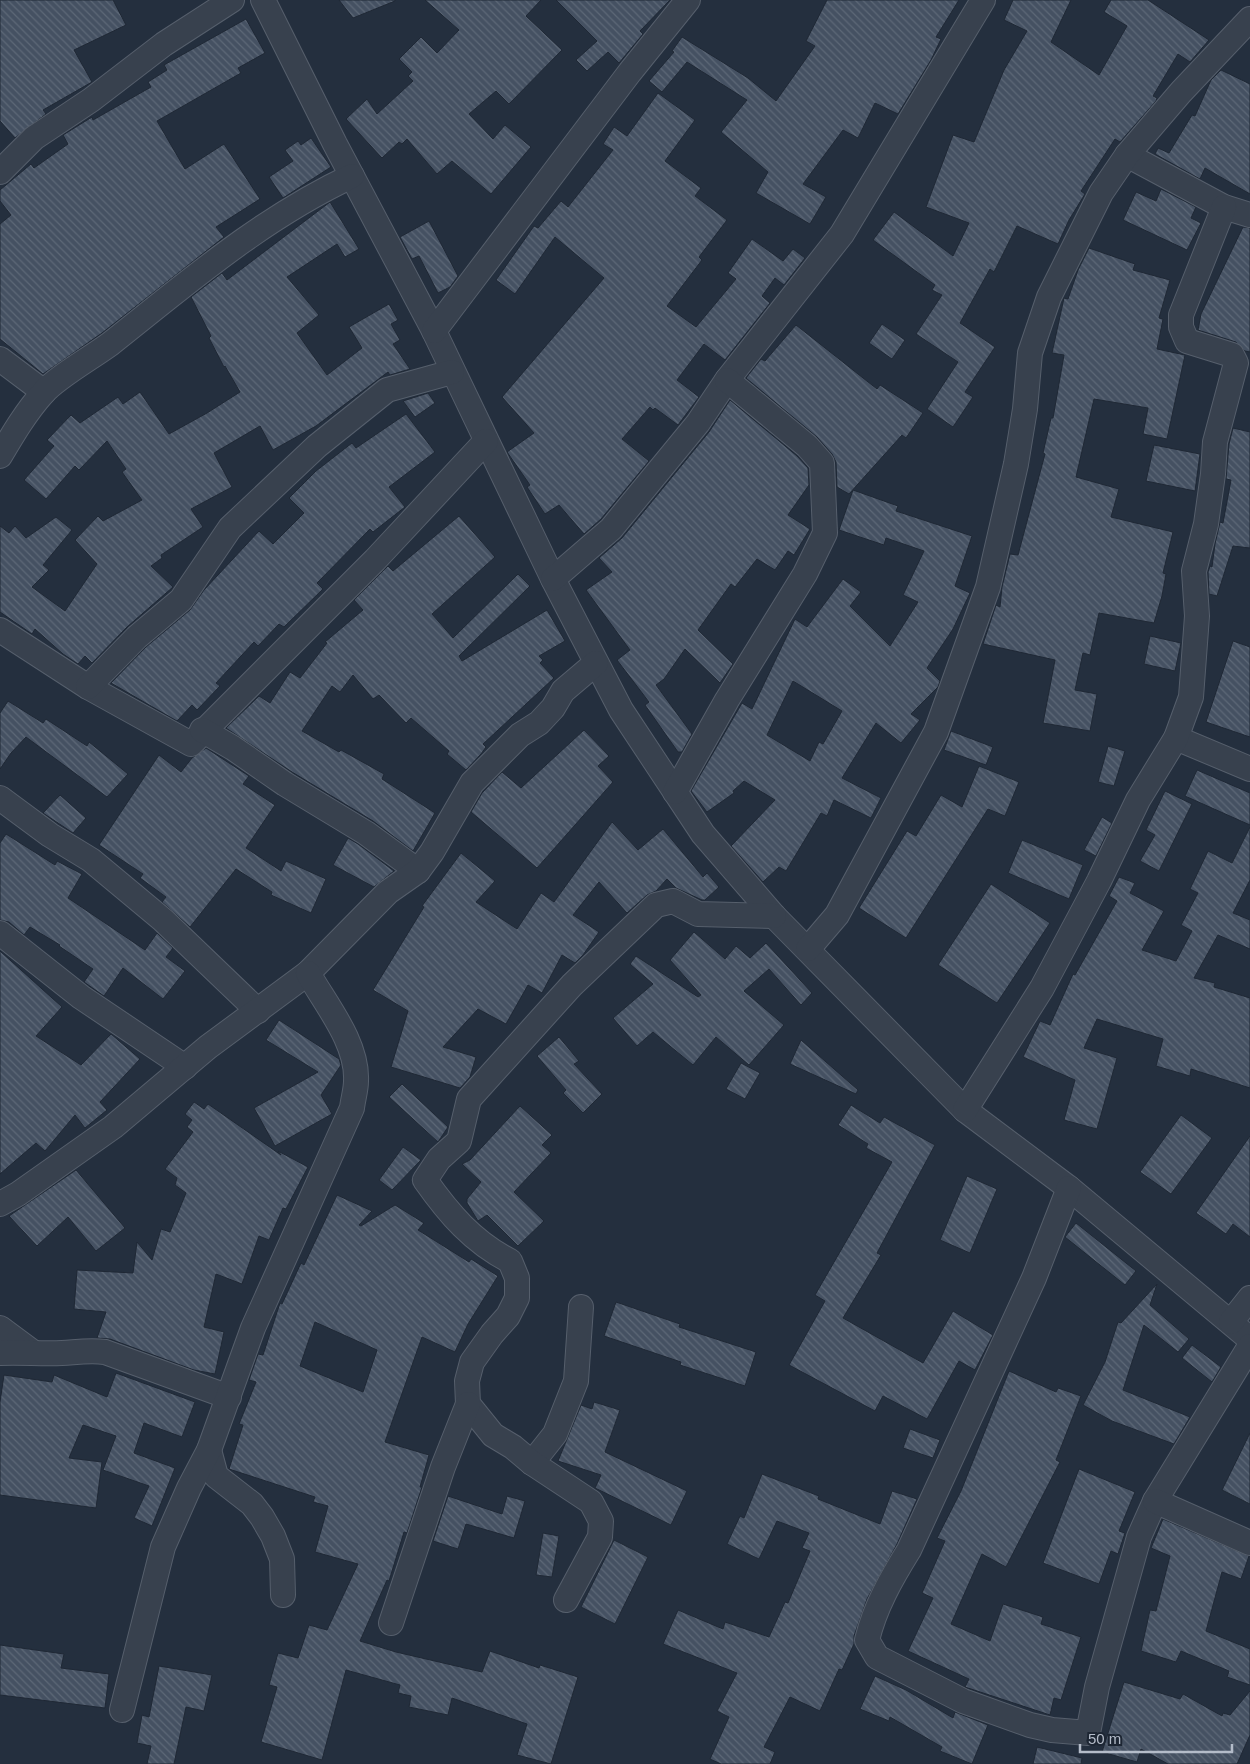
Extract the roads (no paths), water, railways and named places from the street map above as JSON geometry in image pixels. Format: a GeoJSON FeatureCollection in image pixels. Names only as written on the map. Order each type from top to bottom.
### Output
{"type":"FeatureCollection","features":[{"type":"Feature","properties":{"kind":"street"},"geometry":{"type":"LineString","coordinates":[[0,172],[34,138],[90,100],[164,44],[232,0]]}},
{"type":"Feature","properties":{"kind":"street"},"geometry":{"type":"LineString","coordinates":[[263,0],[352,176],[434,331],[452,372],[553,579],[596,663],[621,710],[703,834],[774,916],[966,1110],[1069,1188],[1250,1339]]}},
{"type":"Feature","properties":{"kind":"street"},"geometry":{"type":"LineString","coordinates":[[434,331],[630,72],[688,0]]}},
{"type":"Feature","properties":{"kind":"street"},"geometry":{"type":"LineString","coordinates":[[553,579],[611,529],[698,423],[727,380],[842,234],[983,0]]}},
{"type":"Feature","properties":{"kind":"street"},"geometry":{"type":"LineString","coordinates":[[808,949],[837,915],[936,732],[988,587],[1016,464],[1025,409],[1030,352],[1049,297],[1101,193],[1127,155],[1181,92],[1250,19]]}},
{"type":"Feature","properties":{"kind":"street"},"geometry":{"type":"LineString","coordinates":[[1127,155],[1224,207],[1250,215]]}},
{"type":"Feature","properties":{"kind":"street"},"geometry":{"type":"LineString","coordinates":[[0,456],[20,423],[44,392],[240,241],[319,192],[352,176]]}},
{"type":"Feature","properties":{"kind":"street"},"geometry":{"type":"LineString","coordinates":[[966,1110],[1042,988],[1099,881],[1138,800],[1176,738],[1191,697],[1197,616],[1194,571],[1206,524],[1213,474],[1214,442],[1236,363],[1232,355],[1186,341],[1181,327],[1182,315],[1224,207]]}},
{"type":"Feature","properties":{"kind":"street"},"geometry":{"type":"LineString","coordinates":[[0,360],[44,392]]}},
{"type":"Feature","properties":{"kind":"street"},"geometry":{"type":"LineString","coordinates":[[88,687],[137,637],[181,600],[230,528],[317,446],[388,390],[452,372]]}},
{"type":"Feature","properties":{"kind":"street"},"geometry":{"type":"LineString","coordinates":[[675,792],[727,700],[805,574],[825,533],[822,462],[807,446],[727,380]]}},
{"type":"Feature","properties":{"kind":"street"},"geometry":{"type":"LineString","coordinates":[[0,630],[88,687],[191,744],[202,730],[259,677],[375,560],[486,441]]}},
{"type":"Feature","properties":{"kind":"street"},"geometry":{"type":"LineString","coordinates":[[0,1204],[18,1194],[113,1127],[208,1047],[308,973],[388,892],[418,872],[432,852],[472,783],[520,735],[539,722],[553,708],[563,691],[596,663]]}},
{"type":"Feature","properties":{"kind":"street"},"geometry":{"type":"LineString","coordinates":[[202,730],[233,748],[285,784],[366,833],[418,872]]}},
{"type":"Feature","properties":{"kind":"street"},"geometry":{"type":"LineString","coordinates":[[1176,738],[1250,769]]}},
{"type":"Feature","properties":{"kind":"street"},"geometry":{"type":"LineString","coordinates":[[0,798],[50,835],[90,860],[163,920],[258,1011]]}},
{"type":"Feature","properties":{"kind":"street"},"geometry":{"type":"LineString","coordinates":[[391,1623],[443,1467],[468,1404],[467,1380],[472,1362],[492,1334],[508,1316],[516,1298],[516,1278],[510,1261],[492,1252],[470,1234],[448,1212],[425,1180],[439,1159],[459,1141],[469,1099],[572,985],[656,905],[673,901],[698,914],[774,916]]}},
{"type":"Feature","properties":{"kind":"street"},"geometry":{"type":"LineString","coordinates":[[0,933],[82,997],[185,1067]]}},
{"type":"Feature","properties":{"kind":"street"},"geometry":{"type":"LineString","coordinates":[[122,1710],[163,1547],[189,1488],[209,1450],[253,1328],[352,1108],[356,1080],[353,1057],[344,1035],[308,973]]}},
{"type":"Feature","properties":{"kind":"street"},"geometry":{"type":"LineString","coordinates":[[1069,1188],[1034,1278],[909,1550],[872,1617],[867,1640],[877,1657],[963,1701],[1030,1725],[1052,1730],[1088,1733],[1097,1686],[1139,1537],[1155,1501],[1250,1346]]}},
{"type":"Feature","properties":{"kind":"street"},"geometry":{"type":"LineString","coordinates":[[1231,1322],[1250,1298]]}},
{"type":"Feature","properties":{"kind":"street"},"geometry":{"type":"LineString","coordinates":[[532,1463],[555,1434],[576,1381],[581,1307]]}},
{"type":"Feature","properties":{"kind":"street"},"geometry":{"type":"LineString","coordinates":[[0,1328],[31,1351]]}},
{"type":"Feature","properties":{"kind":"street"},"geometry":{"type":"LineString","coordinates":[[0,1353],[31,1351],[62,1353],[89,1350],[105,1352],[229,1397]]}},
{"type":"Feature","properties":{"kind":"street"},"geometry":{"type":"LineString","coordinates":[[468,1404],[493,1435],[513,1446],[532,1463],[591,1502],[601,1521],[600,1537],[566,1600]]}},
{"type":"Feature","properties":{"kind":"street"},"geometry":{"type":"LineString","coordinates":[[209,1450],[216,1476],[252,1504],[273,1536],[282,1559],[283,1595]]}},
{"type":"Feature","properties":{"kind":"street"},"geometry":{"type":"LineString","coordinates":[[1155,1501],[1250,1543]]}}]}
